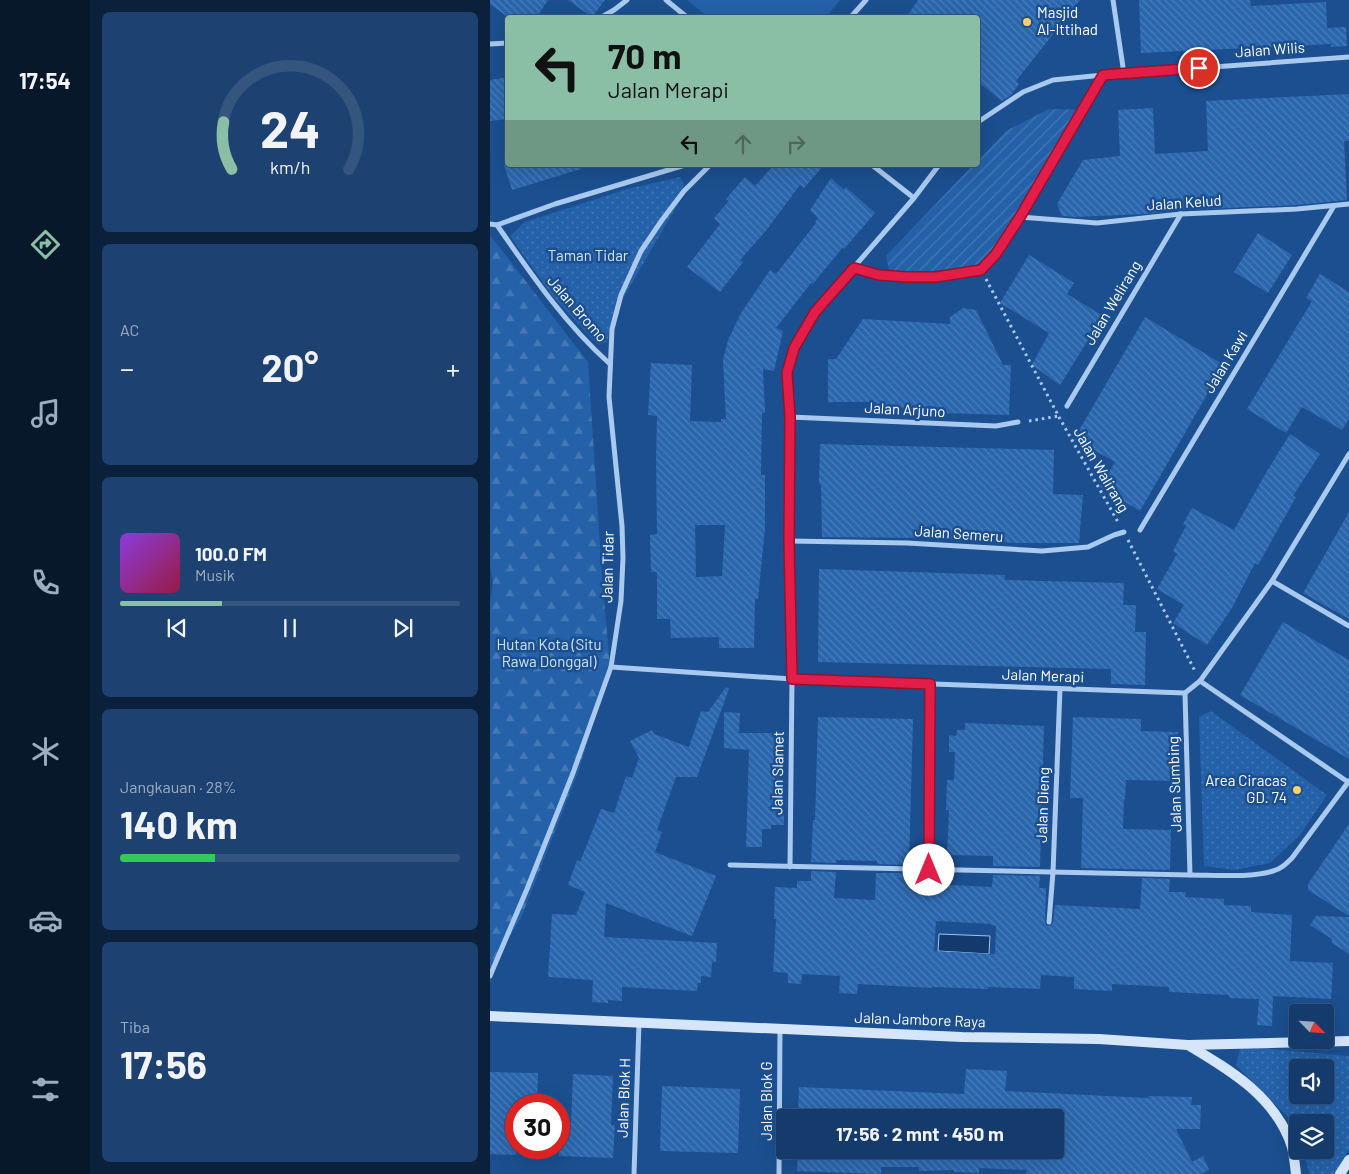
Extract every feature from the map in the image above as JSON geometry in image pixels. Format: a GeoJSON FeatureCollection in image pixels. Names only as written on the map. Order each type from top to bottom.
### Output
{"type":"FeatureCollection","features":[{"type":"Feature","properties":{"kind":"street"},"geometry":{"type":"LineString","coordinates":[[605,15],[627,0]]}},
{"type":"Feature","properties":{"kind":"street"},"geometry":{"type":"LineString","coordinates":[[666,0],[684,15]]}},
{"type":"Feature","properties":{"kind":"street"},"geometry":{"type":"LineString","coordinates":[[853,15],[866,0]]}},
{"type":"Feature","properties":{"kind":"street"},"geometry":{"type":"LineString","coordinates":[[1113,0],[1124,74]]}},
{"type":"Feature","properties":{"kind":"street"},"geometry":{"type":"LineString","coordinates":[[490,44],[505,43]]}},
{"type":"Feature","properties":{"kind":"street","name":"Jalan Wilis"},"geometry":{"type":"LineString","coordinates":[[980,121],[1023,92],[1053,80],[1349,57]]}},
{"type":"Feature","properties":{"kind":"street"},"geometry":{"type":"LineString","coordinates":[[854,268],[879,275],[907,277],[936,277],[981,270],[996,254],[1020,217],[1103,75]]}},
{"type":"Feature","properties":{"kind":"street"},"geometry":{"type":"LineString","coordinates":[[490,224],[497,225],[555,204],[677,167]]}},
{"type":"Feature","properties":{"kind":"street","name":"Jalan Tidar"},"geometry":{"type":"LineString","coordinates":[[490,976],[528,889],[573,773],[611,667],[621,602],[623,558],[622,526],[610,406],[610,364],[612,329],[621,295],[641,251],[662,220],[684,191],[708,167]]}},
{"type":"Feature","properties":{"kind":"street"},"geometry":{"type":"LineString","coordinates":[[875,167],[914,198]]}},
{"type":"Feature","properties":{"kind":"street","name":"Jalan Slamet"},"geometry":{"type":"LineString","coordinates":[[790,866],[792,679],[789,542],[790,417],[787,373],[794,348],[815,312],[914,198],[937,167]]}},
{"type":"Feature","properties":{"kind":"street","name":"Jalan Kelud"},"geometry":{"type":"LineString","coordinates":[[1020,217],[1097,223],[1181,214],[1349,204]]}},
{"type":"Feature","properties":{"kind":"street","name":"Jalan Kawi"},"geometry":{"type":"LineString","coordinates":[[1140,530],[1334,206]]}},
{"type":"Feature","properties":{"kind":"street","name":"Jalan Welirang"},"geometry":{"type":"LineString","coordinates":[[1067,406],[1181,214]]}},
{"type":"Feature","properties":{"kind":"street","name":"Jalan Bromo"},"geometry":{"type":"LineString","coordinates":[[497,225],[548,296],[588,344],[610,364]]}},
{"type":"Feature","properties":{"kind":"street","name":"Jalan Arjuno"},"geometry":{"type":"LineString","coordinates":[[790,417],[996,426],[1018,422]]}},
{"type":"Feature","properties":{"kind":"street"},"geometry":{"type":"LineString","coordinates":[[1185,693],[1200,681],[1272,581],[1348,457]]}},
{"type":"Feature","properties":{"kind":"street","name":"Jalan Semeru"},"geometry":{"type":"LineString","coordinates":[[789,542],[898,543],[1042,551],[1088,547],[1124,532]]}},
{"type":"Feature","properties":{"kind":"street"},"geometry":{"type":"LineString","coordinates":[[1272,581],[1349,626]]}},
{"type":"Feature","properties":{"kind":"street","name":"Jalan Merapi"},"geometry":{"type":"LineString","coordinates":[[611,667],[792,679],[1185,693]]}},
{"type":"Feature","properties":{"kind":"street"},"geometry":{"type":"LineString","coordinates":[[730,865],[1190,875],[1256,874],[1273,871],[1284,866],[1304,844],[1349,781],[1200,681]]}},
{"type":"Feature","properties":{"kind":"street"},"geometry":{"type":"LineString","coordinates":[[929,870],[930,684]]}},
{"type":"Feature","properties":{"kind":"street","name":"Jalan Dieng"},"geometry":{"type":"LineString","coordinates":[[1049,922],[1053,872],[1060,689]]}},
{"type":"Feature","properties":{"kind":"street","name":"Jalan Sumbing"},"geometry":{"type":"LineString","coordinates":[[1185,693],[1190,875]]}},
{"type":"Feature","properties":{"kind":"street","name":"Jalan Jambore Raya"},"geometry":{"type":"LineString","coordinates":[[490,1016],[962,1037],[1099,1039],[1188,1045],[1349,1041]]}},
{"type":"Feature","properties":{"kind":"street","name":"Jalan Blok H"},"geometry":{"type":"LineString","coordinates":[[634,1174],[639,1023]]}},
{"type":"Feature","properties":{"kind":"street","name":"Jalan Blok G"},"geometry":{"type":"LineString","coordinates":[[779,1174],[780,1028]]}},
{"type":"Feature","properties":{"kind":"street"},"geometry":{"type":"LineString","coordinates":[[1188,1045],[1232,1072],[1251,1087],[1267,1105],[1281,1123],[1292,1147],[1296,1174]]}},
{"type":"Feature","properties":{"kind":"street"},"geometry":{"type":"LineString","coordinates":[[1340,1174],[1349,1160]]}},
{"type":"Feature","properties":{"kind":"path","name":"Jalan Walirang"},"geometry":{"type":"LineString","coordinates":[[981,270],[1059,418],[1124,532],[1200,681]]}},
{"type":"Feature","properties":{"kind":"path"},"geometry":{"type":"LineString","coordinates":[[1018,422],[1059,418],[1067,406]]}},
{"type":"Feature","properties":{"kind":"green space"},"geometry":{"type":"Polygon","coordinates":[[[687,0],[840,0],[828,15],[706,15],[687,0]]]}},
{"type":"Feature","properties":{"kind":"green space"},"geometry":{"type":"Polygon","coordinates":[[[1049,109],[1086,110],[985,274],[949,278],[891,279],[886,256],[971,167],[980,167],[980,159],[1006,131],[1049,109]]]}},
{"type":"Feature","properties":{"kind":"green space","name":"Taman Tidar"},"geometry":{"type":"Polygon","coordinates":[[[680,177],[686,190],[614,314],[607,342],[598,345],[554,298],[510,236],[525,222],[627,189],[680,177]]]}},
{"type":"Feature","properties":{"kind":"green space","name":"Hutan Kota (Situ Rawa Donggal)"},"geometry":{"type":"Polygon","coordinates":[[[490,235],[588,362],[610,666],[579,770],[521,918],[490,969],[490,602],[493,583],[490,565],[490,235]]]}},
{"type":"Feature","properties":{"kind":"green space"},"geometry":{"type":"Polygon","coordinates":[[[1211,711],[1327,795],[1300,835],[1270,863],[1235,870],[1204,866],[1199,717],[1211,711]]]}},
{"type":"Feature","properties":{"kind":"green space"},"geometry":{"type":"Polygon","coordinates":[[[1241,1046],[1349,1056],[1349,1149],[1335,1174],[1310,1174],[1305,1159],[1334,1159],[1334,1114],[1289,1114],[1289,1118],[1236,1065],[1241,1046]]]}},
{"type":"Feature","properties":{"kind":"shaded area"},"geometry":{"type":"Polygon","coordinates":[[[939,934],[990,936],[989,954],[938,951],[939,934]]]}},
{"type":"Feature","properties":{"kind":"building"},"geometry":{"type":"Polygon","coordinates":[[[490,0],[548,0],[538,15],[505,15],[490,4],[490,0]]]}},
{"type":"Feature","properties":{"kind":"building"},"geometry":{"type":"Polygon","coordinates":[[[568,0],[605,0],[594,15],[589,15],[568,0]]]}},
{"type":"Feature","properties":{"kind":"building","name":"Masjid Al-Ittihad"},"geometry":{"type":"Polygon","coordinates":[[[918,0],[1080,0],[1016,81],[1019,84],[1011,95],[1002,101],[980,84],[980,15],[908,15],[918,0]]]}},
{"type":"Feature","properties":{"kind":"building"},"geometry":{"type":"Polygon","coordinates":[[[1139,0],[1250,0],[1251,6],[1326,2],[1327,28],[1346,27],[1347,46],[1331,47],[1331,44],[1141,53],[1139,0]]]}},
{"type":"Feature","properties":{"kind":"building"},"geometry":{"type":"Polygon","coordinates":[[[505,78],[505,119],[490,121],[490,80],[505,78]]]}},
{"type":"Feature","properties":{"kind":"building"},"geometry":{"type":"Polygon","coordinates":[[[1349,94],[1349,141],[1344,141],[1347,200],[1297,205],[1075,217],[1062,216],[1057,204],[1083,160],[1120,156],[1118,110],[1153,108],[1155,154],[1208,151],[1206,101],[1349,94]]]}},
{"type":"Feature","properties":{"kind":"building"},"geometry":{"type":"Polygon","coordinates":[[[504,165],[505,167],[580,167],[581,169],[512,190],[504,165]]]}},
{"type":"Feature","properties":{"kind":"building"},"geometry":{"type":"Polygon","coordinates":[[[772,167],[822,167],[804,188],[800,185],[765,232],[740,260],[743,262],[720,292],[687,267],[720,224],[714,218],[729,201],[726,199],[745,177],[755,186],[772,167]]]}},
{"type":"Feature","properties":{"kind":"building"},"geometry":{"type":"Polygon","coordinates":[[[831,178],[844,190],[846,187],[875,213],[844,249],[843,247],[813,284],[811,283],[776,328],[783,331],[774,371],[763,369],[765,413],[762,413],[761,475],[765,475],[765,528],[758,599],[755,599],[754,648],[719,648],[719,637],[671,638],[670,619],[657,619],[657,572],[651,572],[650,535],[657,534],[657,416],[648,415],[651,363],[692,365],[690,421],[721,422],[721,419],[726,419],[723,360],[728,340],[741,313],[770,270],[776,274],[816,223],[818,218],[810,210],[831,178]],[[695,525],[696,577],[722,576],[725,525],[695,525]]]}},
{"type":"Feature","properties":{"kind":"building"},"geometry":{"type":"Polygon","coordinates":[[[1258,233],[1292,255],[1268,293],[1234,272],[1258,233]]]}},
{"type":"Feature","properties":{"kind":"building"},"geometry":{"type":"Polygon","coordinates":[[[1029,255],[1074,283],[1067,294],[1103,316],[1060,385],[1032,365],[1049,333],[1000,303],[1029,255]]]}},
{"type":"Feature","properties":{"kind":"building"},"geometry":{"type":"Polygon","coordinates":[[[1320,274],[1349,292],[1349,419],[1342,430],[1302,407],[1286,433],[1247,409],[1312,301],[1306,298],[1320,274]]]}},
{"type":"Feature","properties":{"kind":"building"},"geometry":{"type":"Polygon","coordinates":[[[963,308],[976,310],[1003,365],[1011,365],[1009,415],[940,413],[940,411],[876,406],[876,402],[828,402],[828,359],[836,359],[863,319],[950,324],[950,317],[963,308]]]}},
{"type":"Feature","properties":{"kind":"building"},"geometry":{"type":"Polygon","coordinates":[[[1145,317],[1224,365],[1140,511],[1100,487],[1115,462],[1074,439],[1145,317]]]}},
{"type":"Feature","properties":{"kind":"building"},"geometry":{"type":"Polygon","coordinates":[[[1290,434],[1320,454],[1293,496],[1296,497],[1258,565],[1255,563],[1232,608],[1207,645],[1173,623],[1184,605],[1157,589],[1177,554],[1173,551],[1186,526],[1183,524],[1192,508],[1234,530],[1290,434]]]}},
{"type":"Feature","properties":{"kind":"building"},"geometry":{"type":"Polygon","coordinates":[[[820,444],[1054,450],[1053,494],[1083,495],[1079,543],[822,537],[821,484],[819,484],[820,444]]]}},
{"type":"Feature","properties":{"kind":"building"},"geometry":{"type":"Polygon","coordinates":[[[1349,512],[1349,619],[1303,593],[1349,512]]]}},
{"type":"Feature","properties":{"kind":"building"},"geometry":{"type":"Polygon","coordinates":[[[819,569],[1005,575],[1005,580],[1124,583],[1123,605],[1136,605],[1135,632],[1146,632],[1145,685],[1111,684],[1111,669],[818,662],[819,569]]]}},
{"type":"Feature","properties":{"kind":"building"},"geometry":{"type":"Polygon","coordinates":[[[1283,622],[1349,660],[1349,759],[1240,695],[1283,622]]]}},
{"type":"Feature","properties":{"kind":"building"},"geometry":{"type":"Polygon","coordinates":[[[726,687],[729,689],[697,777],[676,777],[657,830],[662,832],[655,852],[716,876],[692,936],[606,903],[604,937],[717,943],[716,962],[712,962],[711,977],[701,976],[701,983],[698,983],[697,991],[622,987],[622,1001],[608,1000],[608,1003],[592,1002],[593,980],[548,977],[552,914],[576,915],[585,892],[568,885],[577,860],[580,862],[601,809],[614,813],[626,776],[632,778],[639,758],[630,741],[652,730],[654,734],[689,747],[701,711],[708,712],[726,687]]]}},
{"type":"Feature","properties":{"kind":"building"},"geometry":{"type":"Polygon","coordinates":[[[724,712],[740,713],[739,733],[782,733],[782,777],[778,777],[777,809],[784,809],[784,825],[771,825],[771,829],[762,829],[762,847],[746,847],[749,750],[724,748],[724,712]]]}},
{"type":"Feature","properties":{"kind":"building"},"geometry":{"type":"Polygon","coordinates":[[[818,717],[913,719],[909,865],[877,864],[877,861],[836,860],[836,863],[811,862],[813,820],[815,820],[818,717]]]}},
{"type":"Feature","properties":{"kind":"building"},"geometry":{"type":"Polygon","coordinates":[[[1073,717],[1141,719],[1141,731],[1178,732],[1177,781],[1126,780],[1124,799],[1123,829],[1171,830],[1170,870],[1081,868],[1083,798],[1070,798],[1073,717]]]}},
{"type":"Feature","properties":{"kind":"building"},"geometry":{"type":"Polygon","coordinates":[[[965,723],[1044,726],[1040,867],[993,866],[993,856],[947,855],[949,810],[946,810],[947,780],[954,780],[955,752],[949,752],[949,735],[956,736],[957,730],[965,730],[965,723]]]}},
{"type":"Feature","properties":{"kind":"building"},"geometry":{"type":"Polygon","coordinates":[[[1349,824],[1349,916],[1308,890],[1308,884],[1349,824]]]}},
{"type":"Feature","properties":{"kind":"building"},"geometry":{"type":"Polygon","coordinates":[[[811,871],[836,872],[834,898],[875,900],[876,873],[909,873],[908,883],[992,887],[993,875],[1040,876],[1039,888],[1046,888],[1045,922],[1049,926],[1053,923],[1055,905],[1140,909],[1142,878],[1170,879],[1169,892],[1186,892],[1185,897],[1224,899],[1224,905],[1251,906],[1251,912],[1292,915],[1290,961],[1333,963],[1331,999],[1273,996],[1272,1026],[1257,1025],[1259,999],[1229,998],[1229,995],[1169,992],[1169,987],[1112,984],[1112,991],[1074,989],[1074,977],[1041,975],[1040,989],[988,987],[988,989],[932,988],[858,984],[857,994],[839,993],[840,976],[802,974],[801,984],[788,983],[788,973],[773,972],[776,919],[774,919],[775,887],[797,888],[797,881],[811,881],[811,871]],[[936,921],[934,951],[995,954],[996,926],[991,924],[936,921]]]}},
{"type":"Feature","properties":{"kind":"building"},"geometry":{"type":"Polygon","coordinates":[[[1316,916],[1349,917],[1349,954],[1332,943],[1332,939],[1310,925],[1316,916]]]}},
{"type":"Feature","properties":{"kind":"building"},"geometry":{"type":"Polygon","coordinates":[[[966,1069],[1007,1071],[1005,1091],[1148,1098],[1149,1096],[1192,1097],[1191,1105],[1201,1105],[1200,1129],[1176,1129],[1192,1162],[1203,1156],[1209,1170],[1201,1174],[1026,1174],[1027,1170],[979,1168],[979,1173],[954,1172],[954,1170],[919,1171],[919,1167],[881,1167],[881,1174],[797,1171],[798,1159],[1064,1159],[1064,1109],[798,1109],[799,1087],[964,1094],[966,1069]]]}},
{"type":"Feature","properties":{"kind":"building"},"geometry":{"type":"Polygon","coordinates":[[[490,1072],[538,1073],[537,1094],[505,1094],[505,1155],[490,1154],[490,1072]]]}},
{"type":"Feature","properties":{"kind":"building"},"geometry":{"type":"Polygon","coordinates":[[[573,1074],[613,1076],[611,1125],[615,1125],[613,1158],[570,1156],[573,1074]]]}},
{"type":"Feature","properties":{"kind":"building"},"geometry":{"type":"Polygon","coordinates":[[[662,1086],[740,1089],[738,1153],[660,1151],[662,1086]]]}},
{"type":"Feature","properties":{"kind":"place","name":"Masjid Al-Ittihad"},"geometry":{"type":"Point","coordinates":[1027,22]}},
{"type":"Feature","properties":{"kind":"place","name":"Area Ciracas GD. 74"},"geometry":{"type":"Point","coordinates":[1297,790]}},
{"type":"Feature","properties":{"kind":"route"},"geometry":{"type":"LineString","coordinates":[[929,870],[930,684],[792,679],[789,542],[790,417],[787,373],[794,348],[815,312],[854,268],[879,275],[936,277],[981,270],[989,263],[1020,217],[1103,75],[1199,68]]}}]}
